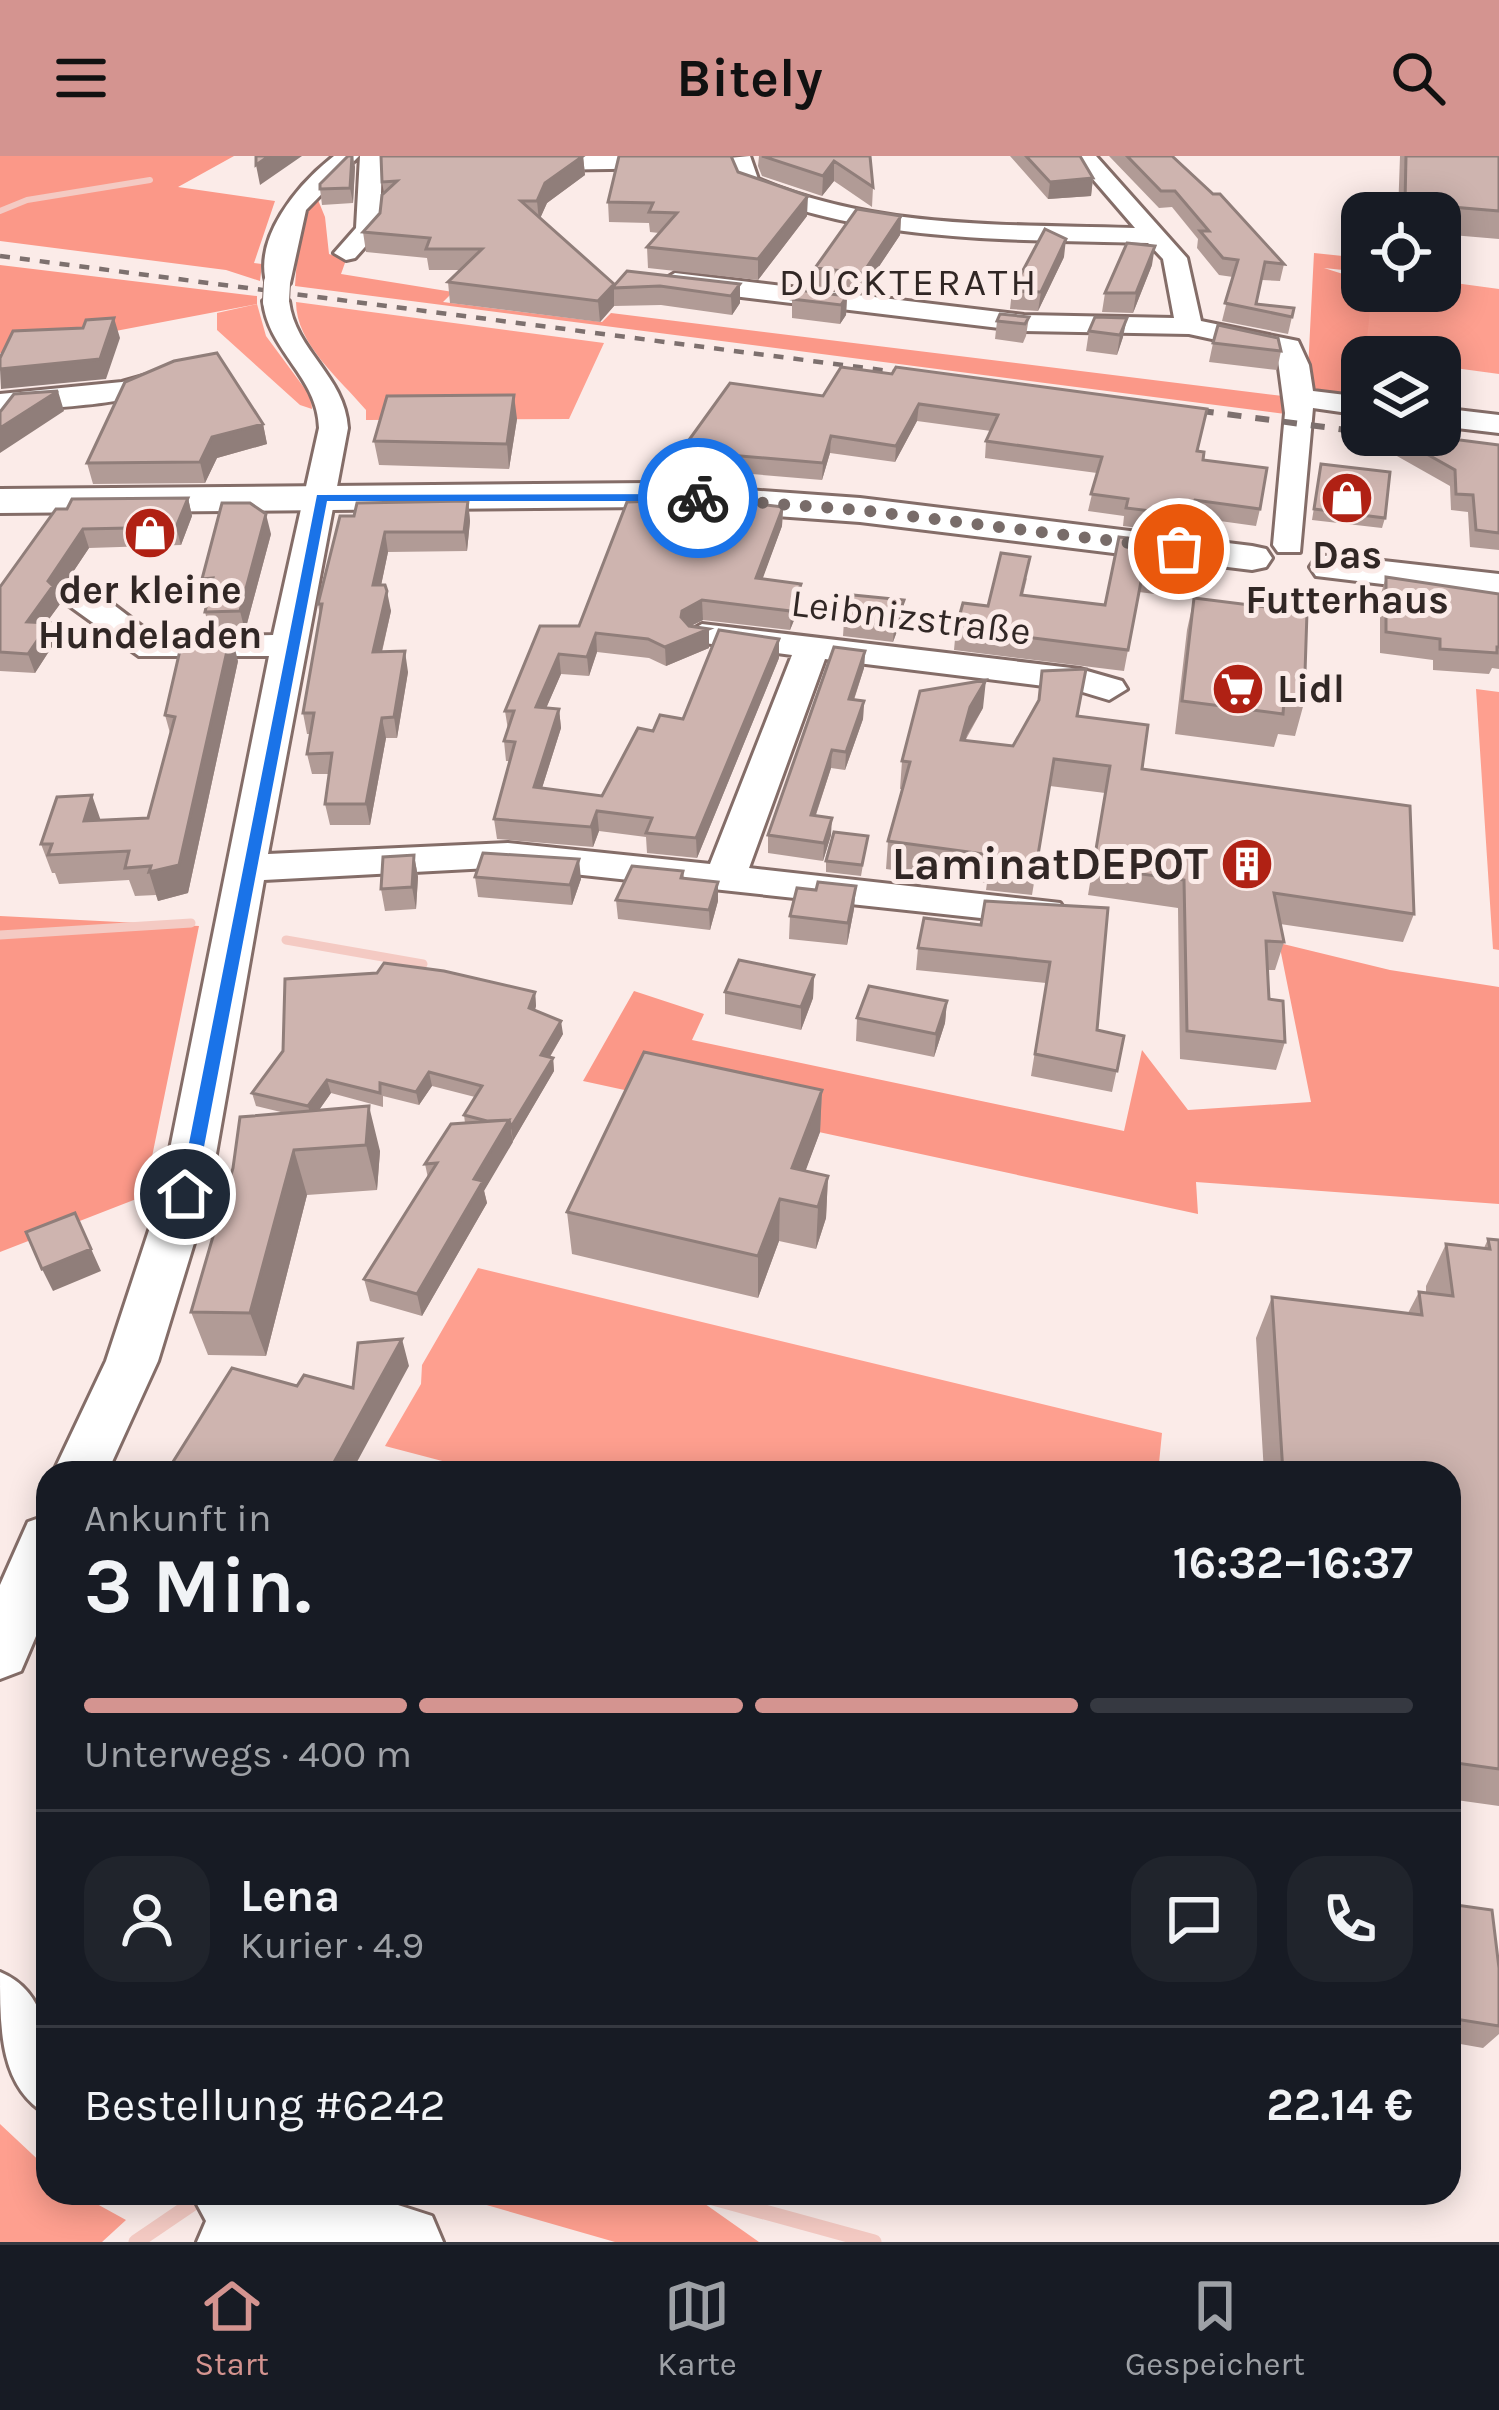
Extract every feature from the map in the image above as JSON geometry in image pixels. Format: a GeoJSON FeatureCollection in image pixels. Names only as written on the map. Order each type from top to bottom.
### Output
{"type":"FeatureCollection","features":[{"type":"Feature","properties":{"kind":"main road"},"geometry":{"type":"LineString","coordinates":[[0,501],[568,494],[741,500],[1271,551],[1268,577],[1294,584],[1324,578],[1330,567],[1499,586]]}},
{"type":"Feature","properties":{"kind":"street"},"geometry":{"type":"LineString","coordinates":[[86,1461],[132,1361],[185,1194],[288,645],[332,447],[327,394],[280,331],[276,292],[284,220],[294,202],[348,156]]}},
{"type":"Feature","properties":{"kind":"street"},"geometry":{"type":"LineString","coordinates":[[346,253],[368,230],[371,156]]}},
{"type":"Feature","properties":{"kind":"street"},"geometry":{"type":"LineString","coordinates":[[428,156],[579,164],[749,157],[748,183],[813,212],[868,220],[1156,236]]}},
{"type":"Feature","properties":{"kind":"street"},"geometry":{"type":"LineString","coordinates":[[1084,156],[1175,258],[1190,326]]}},
{"type":"Feature","properties":{"kind":"street"},"geometry":{"type":"LineString","coordinates":[[644,278],[1024,323],[1190,326],[1288,347],[1297,360],[1300,398],[1271,551]]}},
{"type":"Feature","properties":{"kind":"street"},"geometry":{"type":"LineString","coordinates":[[0,403],[124,390],[160,379]]}},
{"type":"Feature","properties":{"kind":"street"},"geometry":{"type":"LineString","coordinates":[[1300,398],[1341,403]]}},
{"type":"Feature","properties":{"kind":"street"},"geometry":{"type":"LineString","coordinates":[[1461,419],[1499,424]]}},
{"type":"Feature","properties":{"kind":"street"},"geometry":{"type":"LineString","coordinates":[[76,599],[116,619],[132,641],[152,649],[288,645]]}},
{"type":"Feature","properties":{"kind":"street","name":"Leibnizstraße"},"geometry":{"type":"LineString","coordinates":[[702,634],[1080,680],[1109,689]]}},
{"type":"Feature","properties":{"kind":"street"},"geometry":{"type":"LineString","coordinates":[[725,878],[812,647]]}},
{"type":"Feature","properties":{"kind":"street"},"geometry":{"type":"LineString","coordinates":[[246,868],[508,854],[895,896],[946,909],[970,904],[1056,913]]}},
{"type":"Feature","properties":{"kind":"street"},"geometry":{"type":"LineString","coordinates":[[0,1652],[36,1568]]}},
{"type":"Feature","properties":{"kind":"street"},"geometry":{"type":"LineString","coordinates":[[0,2006],[5,2023],[36,2064]]}},
{"type":"Feature","properties":{"kind":"street"},"geometry":{"type":"LineString","coordinates":[[240,2210],[406,2242]]}},
{"type":"Feature","properties":{"kind":"shaded area"},"geometry":{"type":"Polygon","coordinates":[[[0,156],[234,156],[178,187],[275,201],[254,263],[262,264],[260,281],[226,270],[0,241],[0,156]]]}},
{"type":"Feature","properties":{"kind":"shaded area"},"geometry":{"type":"Polygon","coordinates":[[[316,195],[325,217],[329,254],[346,260],[341,274],[453,292],[443,302],[602,322],[611,313],[1283,396],[1293,415],[295,286],[300,217],[316,195]]]}},
{"type":"Feature","properties":{"kind":"shaded area"},"geometry":{"type":"Polygon","coordinates":[[[1314,253],[1341,256],[1341,270],[1324,268],[1341,273],[1341,312],[1370,312],[1367,336],[1341,336],[1341,397],[1307,389],[1314,253]]]}},
{"type":"Feature","properties":{"kind":"shaded area"},"geometry":{"type":"Polygon","coordinates":[[[0,265],[257,296],[257,304],[0,353],[0,265]]]}},
{"type":"Feature","properties":{"kind":"shaded area"},"geometry":{"type":"Polygon","coordinates":[[[1461,284],[1499,289],[1499,374],[1461,369],[1461,336],[1365,336],[1368,312],[1461,312],[1461,284]]]}},
{"type":"Feature","properties":{"kind":"shaded area"},"geometry":{"type":"Polygon","coordinates":[[[296,302],[604,343],[569,419],[366,420],[366,410],[311,346],[296,302]]]}},
{"type":"Feature","properties":{"kind":"shaded area"},"geometry":{"type":"Polygon","coordinates":[[[257,304],[266,336],[311,397],[312,409],[300,405],[217,330],[217,313],[257,304]]]}},
{"type":"Feature","properties":{"kind":"shaded area"},"geometry":{"type":"Polygon","coordinates":[[[1476,689],[1499,692],[1499,950],[1493,949],[1476,689]]]}},
{"type":"Feature","properties":{"kind":"shaded area"},"geometry":{"type":"Polygon","coordinates":[[[0,916],[199,926],[144,1196],[0,1252],[0,916]]]}},
{"type":"Feature","properties":{"kind":"shaded area"},"geometry":{"type":"Polygon","coordinates":[[[1279,943],[1390,970],[1499,987],[1499,1204],[1196,1182],[1198,1214],[583,1081],[634,991],[704,1014],[692,1040],[1124,1131],[1142,1050],[1188,1110],[1311,1102],[1279,943]]]}},
{"type":"Feature","properties":{"kind":"shaded area"},"geometry":{"type":"Polygon","coordinates":[[[478,1268],[1162,1433],[1159,1461],[442,1461],[385,1446],[421,1384],[422,1365],[478,1268]]]}},
{"type":"Feature","properties":{"kind":"shaded area"},"geometry":{"type":"Polygon","coordinates":[[[0,2124],[36,2158],[36,2205],[99,2205],[126,2220],[102,2242],[0,2242],[0,2124]]]}},
{"type":"Feature","properties":{"kind":"shaded area"},"geometry":{"type":"Polygon","coordinates":[[[487,2205],[707,2205],[759,2242],[615,2242],[487,2205]]]}},
{"type":"Feature","properties":{"kind":"building"},"geometry":{"type":"Polygon","coordinates":[[[352,156],[350,188],[320,189],[320,184],[352,156]]]}},
{"type":"Feature","properties":{"kind":"building"},"geometry":{"type":"Polygon","coordinates":[[[381,156],[583,156],[545,183],[537,201],[521,201],[614,284],[598,301],[448,282],[482,249],[426,249],[430,238],[363,232],[380,213],[382,195],[397,181],[382,182],[381,156]]]}},
{"type":"Feature","properties":{"kind":"building"},"geometry":{"type":"Polygon","coordinates":[[[619,156],[731,156],[738,172],[808,196],[758,259],[647,247],[677,213],[649,212],[653,203],[608,202],[619,156]]]}},
{"type":"Feature","properties":{"kind":"building"},"geometry":{"type":"Polygon","coordinates":[[[762,156],[870,156],[873,187],[834,161],[823,176],[762,156]]]}},
{"type":"Feature","properties":{"kind":"building"},"geometry":{"type":"Polygon","coordinates":[[[1026,156],[1080,156],[1093,178],[1050,182],[1026,156]]]}},
{"type":"Feature","properties":{"kind":"building"},"geometry":{"type":"Polygon","coordinates":[[[1127,156],[1172,156],[1213,194],[1220,194],[1284,264],[1265,262],[1256,304],[1294,308],[1292,317],[1225,303],[1238,260],[1223,258],[1200,231],[1209,231],[1175,191],[1161,191],[1127,156]]]}},
{"type":"Feature","properties":{"kind":"building"},"geometry":{"type":"Polygon","coordinates":[[[1406,156],[1499,156],[1499,211],[1461,208],[1461,192],[1405,192],[1406,156]]]}},
{"type":"Feature","properties":{"kind":"building"},"geometry":{"type":"Polygon","coordinates":[[[857,209],[901,216],[863,273],[815,268],[857,209]]]}},
{"type":"Feature","properties":{"kind":"building"},"geometry":{"type":"Polygon","coordinates":[[[1045,229],[1066,239],[1041,292],[1012,291],[1045,229]]]}},
{"type":"Feature","properties":{"kind":"building"},"geometry":{"type":"Polygon","coordinates":[[[1127,243],[1155,246],[1136,293],[1105,293],[1127,243]]]}},
{"type":"Feature","properties":{"kind":"building"},"geometry":{"type":"Polygon","coordinates":[[[627,271],[740,284],[731,296],[660,286],[612,288],[627,271]]]}},
{"type":"Feature","properties":{"kind":"building"},"geometry":{"type":"Polygon","coordinates":[[[798,290],[847,296],[841,305],[792,299],[798,290]]]}},
{"type":"Feature","properties":{"kind":"building"},"geometry":{"type":"Polygon","coordinates":[[[1000,314],[1029,317],[1025,324],[997,321],[1000,314]]]}},
{"type":"Feature","properties":{"kind":"building"},"geometry":{"type":"Polygon","coordinates":[[[1095,317],[1127,318],[1120,335],[1089,331],[1095,317]]]}},
{"type":"Feature","properties":{"kind":"building"},"geometry":{"type":"Polygon","coordinates":[[[114,318],[100,359],[0,369],[13,331],[83,328],[86,320],[114,318]]]}},
{"type":"Feature","properties":{"kind":"building"},"geometry":{"type":"Polygon","coordinates":[[[1218,325],[1278,338],[1281,351],[1213,343],[1218,325]]]}},
{"type":"Feature","properties":{"kind":"building"},"geometry":{"type":"Polygon","coordinates":[[[217,353],[263,424],[212,437],[200,462],[87,463],[125,382],[174,361],[217,353]]]}},
{"type":"Feature","properties":{"kind":"building"},"geometry":{"type":"Polygon","coordinates":[[[841,367],[892,374],[896,367],[1207,409],[1197,451],[1204,452],[1203,460],[1267,468],[1260,509],[1195,500],[1184,515],[1126,508],[1128,499],[1091,494],[1102,457],[986,441],[998,415],[919,404],[896,446],[831,436],[823,463],[681,451],[730,383],[823,396],[841,367]]]}},
{"type":"Feature","properties":{"kind":"building"},"geometry":{"type":"Polygon","coordinates":[[[58,391],[0,428],[0,412],[14,394],[58,391]]]}},
{"type":"Feature","properties":{"kind":"building"},"geometry":{"type":"Polygon","coordinates":[[[514,395],[507,444],[374,441],[387,396],[514,395]]]}},
{"type":"Feature","properties":{"kind":"building"},"geometry":{"type":"Polygon","coordinates":[[[1461,440],[1499,445],[1499,533],[1476,530],[1473,495],[1456,494],[1455,470],[1430,456],[1461,456],[1461,440]]]}},
{"type":"Feature","properties":{"kind":"building","name":"Das Futterhaus"},"geometry":{"type":"Polygon","coordinates":[[[1321,464],[1390,472],[1385,518],[1314,509],[1321,464]]]}},
{"type":"Feature","properties":{"kind":"building"},"geometry":{"type":"Polygon","coordinates":[[[188,498],[176,527],[83,529],[48,581],[53,586],[27,622],[49,623],[28,654],[0,652],[0,587],[56,509],[67,509],[72,499],[188,498]]]}},
{"type":"Feature","properties":{"kind":"building"},"geometry":{"type":"Polygon","coordinates":[[[714,499],[783,507],[756,578],[801,584],[791,611],[702,600],[682,611],[681,617],[689,626],[709,629],[665,647],[648,639],[596,633],[587,657],[559,654],[536,707],[559,709],[534,787],[602,796],[638,728],[653,731],[660,715],[683,719],[719,630],[779,639],[696,838],[646,833],[652,818],[597,811],[591,827],[494,819],[515,742],[504,741],[514,711],[505,711],[540,626],[579,626],[627,502],[714,499]]]}},
{"type":"Feature","properties":{"kind":"building"},"geometry":{"type":"Polygon","coordinates":[[[468,501],[464,532],[385,532],[373,585],[385,585],[387,591],[373,652],[405,651],[394,717],[382,718],[366,804],[325,804],[332,753],[307,754],[314,713],[303,713],[322,604],[318,604],[340,516],[354,516],[357,503],[468,501]]]}},
{"type":"Feature","properties":{"kind":"building"},"geometry":{"type":"Polygon","coordinates":[[[222,503],[250,503],[266,514],[240,611],[205,612],[213,578],[202,579],[222,503]]]}},
{"type":"Feature","properties":{"kind":"building"},"geometry":{"type":"Polygon","coordinates":[[[1119,537],[1180,544],[1175,575],[1143,571],[1128,650],[956,628],[963,603],[988,606],[1001,553],[1030,557],[1021,595],[1105,605],[1119,537]]]}},
{"type":"Feature","properties":{"kind":"building"},"geometry":{"type":"Polygon","coordinates":[[[1386,577],[1499,594],[1497,653],[1440,649],[1440,639],[1386,632],[1386,577]]]}},
{"type":"Feature","properties":{"kind":"building"},"geometry":{"type":"Polygon","coordinates":[[[853,595],[904,600],[894,627],[844,621],[853,595]]]}},
{"type":"Feature","properties":{"kind":"building","name":"Lidl"},"geometry":{"type":"Polygon","coordinates":[[[1194,598],[1307,612],[1304,703],[1284,701],[1283,714],[1182,701],[1194,598]]]}},
{"type":"Feature","properties":{"kind":"building"},"geometry":{"type":"Polygon","coordinates":[[[184,633],[231,633],[179,865],[149,872],[151,866],[125,868],[129,851],[48,855],[52,844],[41,844],[57,797],[92,795],[84,821],[148,818],[175,717],[165,715],[184,633]]]}},
{"type":"Feature","properties":{"kind":"building"},"geometry":{"type":"Polygon","coordinates":[[[834,647],[865,651],[849,699],[864,701],[846,752],[832,750],[811,815],[832,818],[824,843],[768,835],[834,647]]]}},
{"type":"Feature","properties":{"kind":"building"},"geometry":{"type":"Polygon","coordinates":[[[1086,669],[1077,716],[1148,725],[1142,769],[1410,806],[1414,914],[1274,893],[1284,942],[1266,941],[1269,999],[1283,1001],[1285,1042],[1187,1031],[1184,880],[1093,867],[1110,766],[1054,759],[1036,867],[990,862],[991,855],[888,841],[910,762],[902,761],[920,691],[986,680],[970,707],[961,740],[1013,746],[1039,700],[1042,671],[1086,669]]]}},
{"type":"Feature","properties":{"kind":"building"},"geometry":{"type":"Polygon","coordinates":[[[834,832],[868,836],[862,865],[826,861],[834,832]]]}},
{"type":"Feature","properties":{"kind":"building"},"geometry":{"type":"Polygon","coordinates":[[[483,853],[579,859],[570,885],[475,877],[483,853]]]}},
{"type":"Feature","properties":{"kind":"building"},"geometry":{"type":"Polygon","coordinates":[[[414,855],[412,887],[381,889],[383,857],[414,855]]]}},
{"type":"Feature","properties":{"kind":"building"},"geometry":{"type":"Polygon","coordinates":[[[632,866],[683,871],[681,878],[718,882],[709,910],[616,900],[632,866]]]}},
{"type":"Feature","properties":{"kind":"building"},"geometry":{"type":"Polygon","coordinates":[[[818,882],[856,886],[848,923],[790,916],[797,888],[816,890],[818,882]]]}},
{"type":"Feature","properties":{"kind":"building"},"geometry":{"type":"Polygon","coordinates":[[[985,901],[1108,908],[1097,1030],[1124,1036],[1117,1071],[1035,1054],[1050,962],[918,948],[924,918],[981,925],[985,901]]]}},
{"type":"Feature","properties":{"kind":"building"},"geometry":{"type":"Polygon","coordinates":[[[739,960],[814,975],[801,1007],[725,992],[739,960]]]}},
{"type":"Feature","properties":{"kind":"building"},"geometry":{"type":"Polygon","coordinates":[[[384,963],[535,992],[529,1008],[561,1021],[541,1055],[553,1058],[511,1127],[509,1120],[464,1115],[482,1086],[429,1072],[416,1092],[380,1083],[380,1093],[327,1080],[308,1106],[252,1093],[283,1051],[285,979],[377,973],[384,963]]]}},
{"type":"Feature","properties":{"kind":"building"},"geometry":{"type":"Polygon","coordinates":[[[869,986],[947,1001],[936,1034],[857,1018],[869,986]]]}},
{"type":"Feature","properties":{"kind":"building"},"geometry":{"type":"Polygon","coordinates":[[[644,1052],[822,1090],[792,1168],[828,1176],[818,1207],[780,1199],[758,1256],[567,1212],[644,1052]]]}},
{"type":"Feature","properties":{"kind":"building"},"geometry":{"type":"Polygon","coordinates":[[[369,1106],[366,1145],[294,1150],[250,1313],[191,1312],[233,1168],[240,1117],[369,1106]]]}},
{"type":"Feature","properties":{"kind":"building"},"geometry":{"type":"Polygon","coordinates":[[[509,1120],[474,1179],[483,1181],[417,1294],[364,1279],[437,1163],[425,1164],[451,1124],[509,1120]]]}},
{"type":"Feature","properties":{"kind":"building"},"geometry":{"type":"Polygon","coordinates":[[[75,1213],[91,1249],[42,1269],[26,1232],[75,1213]]]}},
{"type":"Feature","properties":{"kind":"building"},"geometry":{"type":"Polygon","coordinates":[[[1488,1239],[1499,1240],[1499,1769],[1461,1764],[1461,1461],[1282,1461],[1272,1297],[1422,1315],[1419,1292],[1453,1296],[1446,1244],[1490,1249],[1488,1239]]]}},
{"type":"Feature","properties":{"kind":"building"},"geometry":{"type":"Polygon","coordinates":[[[402,1339],[335,1461],[174,1461],[232,1368],[297,1386],[304,1375],[353,1388],[358,1343],[402,1339]]]}},
{"type":"Feature","properties":{"kind":"building"},"geometry":{"type":"Polygon","coordinates":[[[1461,1906],[1492,1910],[1499,2026],[1461,2020],[1461,1906]]]}},
{"type":"Feature","properties":{"kind":"waterway"},"geometry":{"type":"LineString","coordinates":[[0,211],[27,200],[150,180]]}},
{"type":"Feature","properties":{"kind":"waterway"},"geometry":{"type":"LineString","coordinates":[[0,935],[191,923]]}},
{"type":"Feature","properties":{"kind":"waterway"},"geometry":{"type":"LineString","coordinates":[[286,940],[423,964]]}},
{"type":"Feature","properties":{"kind":"waterway"},"geometry":{"type":"LineString","coordinates":[[136,2242],[190,2205]]}},
{"type":"Feature","properties":{"kind":"waterway"},"geometry":{"type":"LineString","coordinates":[[739,2205],[874,2242]]}},
{"type":"Feature","properties":{"kind":"railway"},"geometry":{"type":"LineString","coordinates":[[0,256],[928,376]]}},
{"type":"Feature","properties":{"kind":"railway"},"geometry":{"type":"LineString","coordinates":[[1172,407],[1341,429]]}},
{"type":"Feature","properties":{"kind":"way so far"},"geometry":{"type":"LineString","coordinates":[[698,498],[860,510],[1179,549]]}},
{"type":"Feature","properties":{"kind":"place","name":"Das Futterhaus"},"geometry":{"type":"Point","coordinates":[1347,498]}},
{"type":"Feature","properties":{"kind":"place","name":"der kleine Hundeladen"},"geometry":{"type":"Point","coordinates":[150,533]}},
{"type":"Feature","properties":{"kind":"place","name":"Lidl"},"geometry":{"type":"Point","coordinates":[1238,689]}},
{"type":"Feature","properties":{"kind":"place","name":"LaminatDEPOT"},"geometry":{"type":"Point","coordinates":[1247,864]}},
{"type":"Feature","properties":{"kind":"district","name":"DUCKTERATH"},"geometry":{"type":"Point","coordinates":[909,282]}},
{"type":"Feature","properties":{"kind":"route"},"geometry":{"type":"LineString","coordinates":[[185,1194],[288,645],[321,498],[568,494],[698,498]]}}]}
